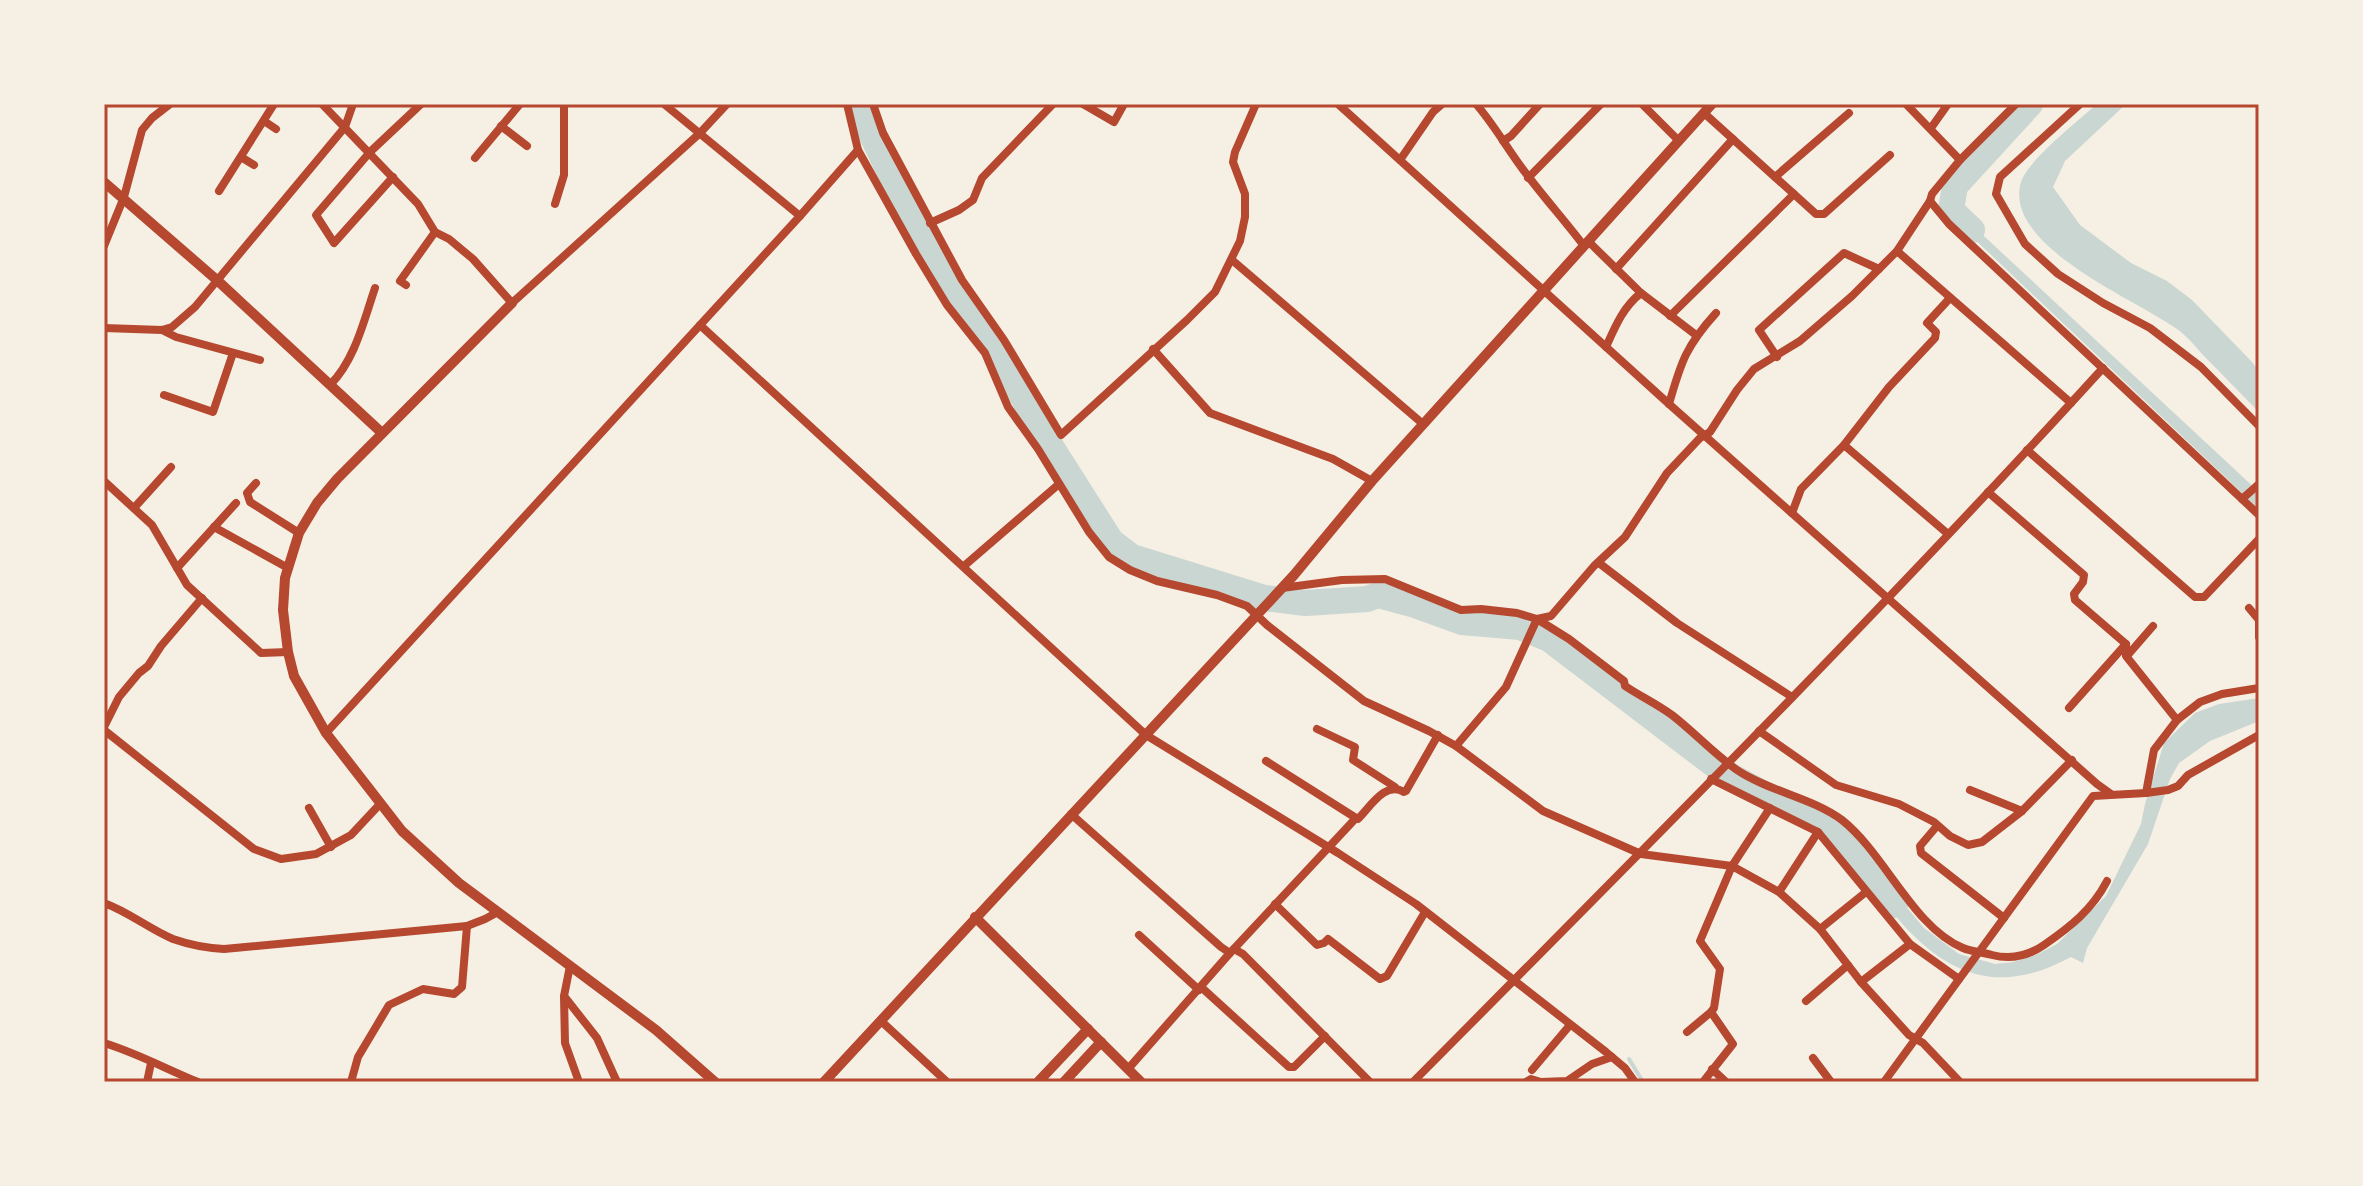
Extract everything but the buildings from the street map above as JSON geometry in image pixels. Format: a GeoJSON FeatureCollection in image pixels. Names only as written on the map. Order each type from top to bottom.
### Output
{"type":"FeatureCollection","features":[{"type":"Feature","properties":{"kind":"street"},"geometry":{"type":"LineString","coordinates":[[104,246],[124,197],[142,130],[170,104]]}},
{"type":"Feature","properties":{"kind":"street"},"geometry":{"type":"LineString","coordinates":[[219,191],[274,104]]}},
{"type":"Feature","properties":{"kind":"street"},"geometry":{"type":"LineString","coordinates":[[322,104],[418,204],[435,232],[449,239],[473,259],[512,303]]}},
{"type":"Feature","properties":{"kind":"street"},"geometry":{"type":"LineString","coordinates":[[104,328],[162,330],[172,327],[195,307],[345,127],[353,104]]}},
{"type":"Feature","properties":{"kind":"street"},"geometry":{"type":"LineString","coordinates":[[504,104],[513,112]]}},
{"type":"Feature","properties":{"kind":"street"},"geometry":{"type":"LineString","coordinates":[[475,158],[520,104]]}},
{"type":"Feature","properties":{"kind":"street"},"geometry":{"type":"LineString","coordinates":[[555,204],[564,175],[564,104]]}},
{"type":"Feature","properties":{"kind":"street"},"geometry":{"type":"LineString","coordinates":[[664,104],[800,216]]}},
{"type":"Feature","properties":{"kind":"street"},"geometry":{"type":"LineString","coordinates":[[715,1082],[656,1030],[459,883],[413,842],[326,733],[294,676],[283,610],[288,568],[299,533],[317,503],[337,479],[512,303],[700,133],[727,104]]}},
{"type":"Feature","properties":{"kind":"street"},"geometry":{"type":"LineString","coordinates":[[847,104],[858,150],[916,254],[947,305],[985,353],[1008,407],[1089,532],[1109,557],[1157,581],[1217,595],[1260,612],[1267,625],[1364,701],[1456,746],[1543,811],[1641,854],[1732,866],[1779,892],[1820,929],[1861,982],[1909,1035],[1923,1043],[1960,1082]]}},
{"type":"Feature","properties":{"kind":"street"},"geometry":{"type":"LineString","coordinates":[[873,104],[883,133],[962,280],[1004,340],[1061,435],[1215,292],[1240,241],[1245,217],[1245,194],[1233,162],[1256,104]]}},
{"type":"Feature","properties":{"kind":"street"},"geometry":{"type":"LineString","coordinates":[[930,223],[973,200],[982,178],[1053,104]]}},
{"type":"Feature","properties":{"kind":"street"},"geometry":{"type":"LineString","coordinates":[[1083,104],[1114,122],[1124,104]]}},
{"type":"Feature","properties":{"kind":"street"},"geometry":{"type":"LineString","coordinates":[[1338,104],[1669,404],[2111,794]]}},
{"type":"Feature","properties":{"kind":"street"},"geometry":{"type":"LineString","coordinates":[[1400,160],[1442,104]]}},
{"type":"Feature","properties":{"kind":"street"},"geometry":{"type":"LineString","coordinates":[[1476,104],[1495,125],[1528,178],[1586,244],[1641,293],[1696,335]]}},
{"type":"Feature","properties":{"kind":"street"},"geometry":{"type":"LineString","coordinates":[[1503,141],[1540,104]]}},
{"type":"Feature","properties":{"kind":"street"},"geometry":{"type":"LineString","coordinates":[[1528,178],[1601,104]]}},
{"type":"Feature","properties":{"kind":"street"},"geometry":{"type":"LineString","coordinates":[[1642,104],[1679,141]]}},
{"type":"Feature","properties":{"kind":"street"},"geometry":{"type":"LineString","coordinates":[[1906,104],[1960,160]]}},
{"type":"Feature","properties":{"kind":"street"},"geometry":{"type":"LineString","coordinates":[[1931,128],[1948,104]]}},
{"type":"Feature","properties":{"kind":"street"},"geometry":{"type":"LineString","coordinates":[[1537,619],[1551,616],[1594,566],[1625,537],[1667,473],[1710,432],[1754,369],[1800,341],[1897,251],[1932,194],[1960,160],[2016,104]]}},
{"type":"Feature","properties":{"kind":"street"},"geometry":{"type":"LineString","coordinates":[[2080,104],[2000,177],[1996,194],[2025,244],[2058,274],[2150,328],[2201,367],[2259,426]]}},
{"type":"Feature","properties":{"kind":"street"},"geometry":{"type":"LineString","coordinates":[[393,177],[334,243],[316,215],[370,152],[420,105]]}},
{"type":"Feature","properties":{"kind":"street"},"geometry":{"type":"LineString","coordinates":[[824,1082],[1294,575],[1372,481],[1708,108],[1733,139],[1816,214],[1824,214],[1890,155]]}},
{"type":"Feature","properties":{"kind":"street"},"geometry":{"type":"LineString","coordinates":[[1775,177],[1849,113]]}},
{"type":"Feature","properties":{"kind":"street"},"geometry":{"type":"LineString","coordinates":[[264,121],[276,129]]}},
{"type":"Feature","properties":{"kind":"street"},"geometry":{"type":"LineString","coordinates":[[501,126],[527,146]]}},
{"type":"Feature","properties":{"kind":"street"},"geometry":{"type":"LineString","coordinates":[[1616,269],[1733,139]]}},
{"type":"Feature","properties":{"kind":"street"},"geometry":{"type":"LineString","coordinates":[[326,733],[858,150]]}},
{"type":"Feature","properties":{"kind":"street"},"geometry":{"type":"LineString","coordinates":[[241,157],[254,165]]}},
{"type":"Feature","properties":{"kind":"street"},"geometry":{"type":"LineString","coordinates":[[104,182],[218,281],[382,433]]}},
{"type":"Feature","properties":{"kind":"street"},"geometry":{"type":"LineString","coordinates":[[1670,316],[1794,194]]}},
{"type":"Feature","properties":{"kind":"street"},"geometry":{"type":"LineString","coordinates":[[1930,201],[1949,224],[2259,515]]}},
{"type":"Feature","properties":{"kind":"street"},"geometry":{"type":"LineString","coordinates":[[406,285],[400,281],[435,232]]}},
{"type":"Feature","properties":{"kind":"street"},"geometry":{"type":"LineString","coordinates":[[1897,251],[2071,403]]}},
{"type":"Feature","properties":{"kind":"street"},"geometry":{"type":"LineString","coordinates":[[1777,357],[1759,330],[1844,253],[1879,269]]}},
{"type":"Feature","properties":{"kind":"street"},"geometry":{"type":"LineString","coordinates":[[1232,260],[1423,424]]}},
{"type":"Feature","properties":{"kind":"street"},"geometry":{"type":"LineString","coordinates":[[330,385],[338,377],[358,338],[375,288]]}},
{"type":"Feature","properties":{"kind":"street"},"geometry":{"type":"LineString","coordinates":[[1606,347],[1627,306],[1641,293]]}},
{"type":"Feature","properties":{"kind":"street"},"geometry":{"type":"LineString","coordinates":[[1792,513],[1801,489],[1844,445],[1889,387],[1935,338],[1936,332],[1927,323],[1950,298]]}},
{"type":"Feature","properties":{"kind":"street"},"geometry":{"type":"LineString","coordinates":[[1669,404],[1683,359],[1696,335],[1716,313]]}},
{"type":"Feature","properties":{"kind":"street"},"geometry":{"type":"LineString","coordinates":[[700,325],[1146,735],[1328,847],[1425,912],[1612,1057],[1635,1082]]}},
{"type":"Feature","properties":{"kind":"street"},"geometry":{"type":"LineString","coordinates":[[162,330],[176,337],[260,360]]}},
{"type":"Feature","properties":{"kind":"street"},"geometry":{"type":"LineString","coordinates":[[1153,349],[1210,413],[1333,459],[1372,481]]}},
{"type":"Feature","properties":{"kind":"street"},"geometry":{"type":"LineString","coordinates":[[164,395],[213,412],[233,353]]}},
{"type":"Feature","properties":{"kind":"street"},"geometry":{"type":"LineString","coordinates":[[1413,1082],[1641,854],[1889,598],[2103,368]]}},
{"type":"Feature","properties":{"kind":"street"},"geometry":{"type":"LineString","coordinates":[[1844,445],[1948,534]]}},
{"type":"Feature","properties":{"kind":"street"},"geometry":{"type":"LineString","coordinates":[[2027,450],[2195,597],[2204,597],[2259,539]]}},
{"type":"Feature","properties":{"kind":"street"},"geometry":{"type":"LineString","coordinates":[[134,508],[171,467]]}},
{"type":"Feature","properties":{"kind":"street"},"geometry":{"type":"LineString","coordinates":[[104,481],[152,525],[187,585],[261,653],[288,652]]}},
{"type":"Feature","properties":{"kind":"street"},"geometry":{"type":"LineString","coordinates":[[256,483],[247,493],[250,502],[299,533]]}},
{"type":"Feature","properties":{"kind":"street"},"geometry":{"type":"LineString","coordinates":[[964,566],[1059,484]]}},
{"type":"Feature","properties":{"kind":"street"},"geometry":{"type":"LineString","coordinates":[[2242,499],[2258,485]]}},
{"type":"Feature","properties":{"kind":"street"},"geometry":{"type":"LineString","coordinates":[[1988,492],[2084,575],[2074,594],[2075,600],[2126,644],[2126,656],[2177,720]]}},
{"type":"Feature","properties":{"kind":"street"},"geometry":{"type":"LineString","coordinates":[[177,568],[236,503]]}},
{"type":"Feature","properties":{"kind":"street"},"geometry":{"type":"LineString","coordinates":[[214,527],[288,568]]}},
{"type":"Feature","properties":{"kind":"street"},"geometry":{"type":"LineString","coordinates":[[1599,563],[1677,623],[1792,697]]}},
{"type":"Feature","properties":{"kind":"street"},"geometry":{"type":"LineString","coordinates":[[1282,588],[1342,580],[1385,579],[1461,610],[1517,613],[1537,619],[1624,681],[1625,686],[1669,713],[1737,769],[1841,820],[1866,843],[1913,907],[1935,929],[1961,947],[1996,957],[2013,957],[2039,949],[2082,917],[2107,881]]}},
{"type":"Feature","properties":{"kind":"street"},"geometry":{"type":"LineString","coordinates":[[202,598],[119,697],[104,729],[254,849],[281,859],[316,854],[331,847],[351,835],[380,804]]}},
{"type":"Feature","properties":{"kind":"street"},"geometry":{"type":"LineString","coordinates":[[2249,608],[2259,620],[2259,637]]}},
{"type":"Feature","properties":{"kind":"street"},"geometry":{"type":"LineString","coordinates":[[1456,746],[1506,687],[1537,619]]}},
{"type":"Feature","properties":{"kind":"street"},"geometry":{"type":"LineString","coordinates":[[2126,656],[2153,626]]}},
{"type":"Feature","properties":{"kind":"street"},"geometry":{"type":"LineString","coordinates":[[2069,708],[2126,644]]}},
{"type":"Feature","properties":{"kind":"street"},"geometry":{"type":"LineString","coordinates":[[2146,793],[2154,750],[2177,720],[2200,702],[2222,694],[2259,688]]}},
{"type":"Feature","properties":{"kind":"street"},"geometry":{"type":"LineString","coordinates":[[1317,729],[1355,747],[1353,760],[1404,792],[1438,735]]}},
{"type":"Feature","properties":{"kind":"street"},"geometry":{"type":"LineString","coordinates":[[1759,731],[1836,785],[1889,800],[1968,845],[1982,842],[2022,811],[2072,760]]}},
{"type":"Feature","properties":{"kind":"street"},"geometry":{"type":"LineString","coordinates":[[1884,1082],[2093,796],[2168,790],[2178,786],[2188,775],[2259,735]]}},
{"type":"Feature","properties":{"kind":"street"},"geometry":{"type":"LineString","coordinates":[[1266,761],[1356,818]]}},
{"type":"Feature","properties":{"kind":"street"},"geometry":{"type":"LineString","coordinates":[[1711,779],[1818,832],[1910,944],[1959,979]]}},
{"type":"Feature","properties":{"kind":"street"},"geometry":{"type":"LineString","coordinates":[[1128,1069],[1328,847],[1387,789],[1396,787]]}},
{"type":"Feature","properties":{"kind":"street"},"geometry":{"type":"LineString","coordinates":[[1970,790],[2022,811]]}},
{"type":"Feature","properties":{"kind":"street"},"geometry":{"type":"LineString","coordinates":[[309,808],[331,847]]}},
{"type":"Feature","properties":{"kind":"street"},"geometry":{"type":"LineString","coordinates":[[1687,1032],[1714,1008],[1720,969],[1700,941],[1732,866],[1770,808]]}},
{"type":"Feature","properties":{"kind":"street"},"geometry":{"type":"LineString","coordinates":[[1071,814],[1221,947],[1243,954],[1370,1082]]}},
{"type":"Feature","properties":{"kind":"street"},"geometry":{"type":"LineString","coordinates":[[1937,826],[1920,846],[1921,853],[2004,918]]}},
{"type":"Feature","properties":{"kind":"street"},"geometry":{"type":"LineString","coordinates":[[1779,892],[1818,832]]}},
{"type":"Feature","properties":{"kind":"street"},"geometry":{"type":"LineString","coordinates":[[1820,929],[1866,892]]}},
{"type":"Feature","properties":{"kind":"street"},"geometry":{"type":"LineString","coordinates":[[104,903],[125,911],[172,938],[200,947],[224,949],[467,926],[498,912]]}},
{"type":"Feature","properties":{"kind":"street"},"geometry":{"type":"LineString","coordinates":[[1275,904],[1317,945],[1328,939],[1380,979],[1387,976],[1425,912]]}},
{"type":"Feature","properties":{"kind":"street"},"geometry":{"type":"LineString","coordinates":[[975,917],[1140,1082]]}},
{"type":"Feature","properties":{"kind":"street"},"geometry":{"type":"LineString","coordinates":[[351,1082],[358,1057],[389,1005],[423,989],[454,994],[462,987],[467,926]]}},
{"type":"Feature","properties":{"kind":"street"},"geometry":{"type":"LineString","coordinates":[[1139,935],[1289,1067],[1294,1067],[1325,1036]]}},
{"type":"Feature","properties":{"kind":"street"},"geometry":{"type":"LineString","coordinates":[[1861,982],[1910,944]]}},
{"type":"Feature","properties":{"kind":"street"},"geometry":{"type":"LineString","coordinates":[[1806,1001],[1848,965]]}},
{"type":"Feature","properties":{"kind":"street"},"geometry":{"type":"LineString","coordinates":[[570,966],[564,996],[565,1043],[579,1082]]}},
{"type":"Feature","properties":{"kind":"street"},"geometry":{"type":"LineString","coordinates":[[564,996],[597,1038],[617,1082]]}},
{"type":"Feature","properties":{"kind":"street"},"geometry":{"type":"LineString","coordinates":[[1703,1082],[1733,1044],[1711,1012]]}},
{"type":"Feature","properties":{"kind":"street"},"geometry":{"type":"LineString","coordinates":[[881,1021],[947,1082]]}},
{"type":"Feature","properties":{"kind":"street"},"geometry":{"type":"LineString","coordinates":[[1532,1070],[1570,1025]]}},
{"type":"Feature","properties":{"kind":"street"},"geometry":{"type":"LineString","coordinates":[[1038,1082],[1088,1029]]}},
{"type":"Feature","properties":{"kind":"street"},"geometry":{"type":"LineString","coordinates":[[1064,1082],[1101,1042]]}},
{"type":"Feature","properties":{"kind":"street"},"geometry":{"type":"LineString","coordinates":[[104,1043],[141,1055],[151,1063],[198,1082]]}},
{"type":"Feature","properties":{"kind":"street"},"geometry":{"type":"LineString","coordinates":[[1526,1082],[1531,1079],[1541,1082],[1567,1081],[1592,1064],[1612,1057]]}},
{"type":"Feature","properties":{"kind":"street"},"geometry":{"type":"LineString","coordinates":[[1813,1058],[1831,1082]]}},
{"type":"Feature","properties":{"kind":"street"},"geometry":{"type":"LineString","coordinates":[[147,1082],[151,1063]]}},
{"type":"Feature","properties":{"kind":"street"},"geometry":{"type":"LineString","coordinates":[[1712,1069],[1726,1082]]}},
{"type":"Feature","properties":{"kind":"shaded area"},"geometry":{"type":"Polygon","coordinates":[[[2097,104],[2126,104],[2065,161],[2053,187],[2080,225],[2131,263],[2167,281],[2192,300],[2252,362],[2259,371],[2259,412],[2181,332],[2077,269],[2051,249],[2032,228],[2021,206],[2021,182],[2025,173],[2054,141],[2097,104]]]}},
{"type":"Feature","properties":{"kind":"shaded area"},"geometry":{"type":"Polygon","coordinates":[[[1942,197],[2259,492],[2259,509],[1950,216],[1942,197]]]}},
{"type":"Feature","properties":{"kind":"shaded area"},"geometry":{"type":"Polygon","coordinates":[[[2259,698],[2259,721],[2210,741],[2179,763],[2170,779],[2148,844],[2087,948],[2083,963],[2071,957],[2028,974],[2008,977],[1970,972],[1932,952],[1914,936],[1871,884],[1877,872],[1924,928],[1959,954],[1995,964],[2036,955],[2057,944],[2106,896],[2141,824],[2164,743],[2195,713],[2219,704],[2259,698]]]}},
{"type":"Feature","properties":{"kind":"waterway"},"geometry":{"type":"LineString","coordinates":[[859,104],[926,249],[996,350],[1050,445],[1111,541],[1132,557],[1264,598],[1306,603],[1367,599],[1378,595],[1462,622],[1520,627],[1549,639],[1725,773],[1825,822],[1844,838],[1895,905]]}},
{"type":"Feature","properties":{"kind":"waterway"},"geometry":{"type":"LineString","coordinates":[[1972,230],[1951,210],[1955,186],[2030,104]]}},
{"type":"Feature","properties":{"kind":"waterway"},"geometry":{"type":"LineString","coordinates":[[1629,1059],[1643,1082]]}}]}
